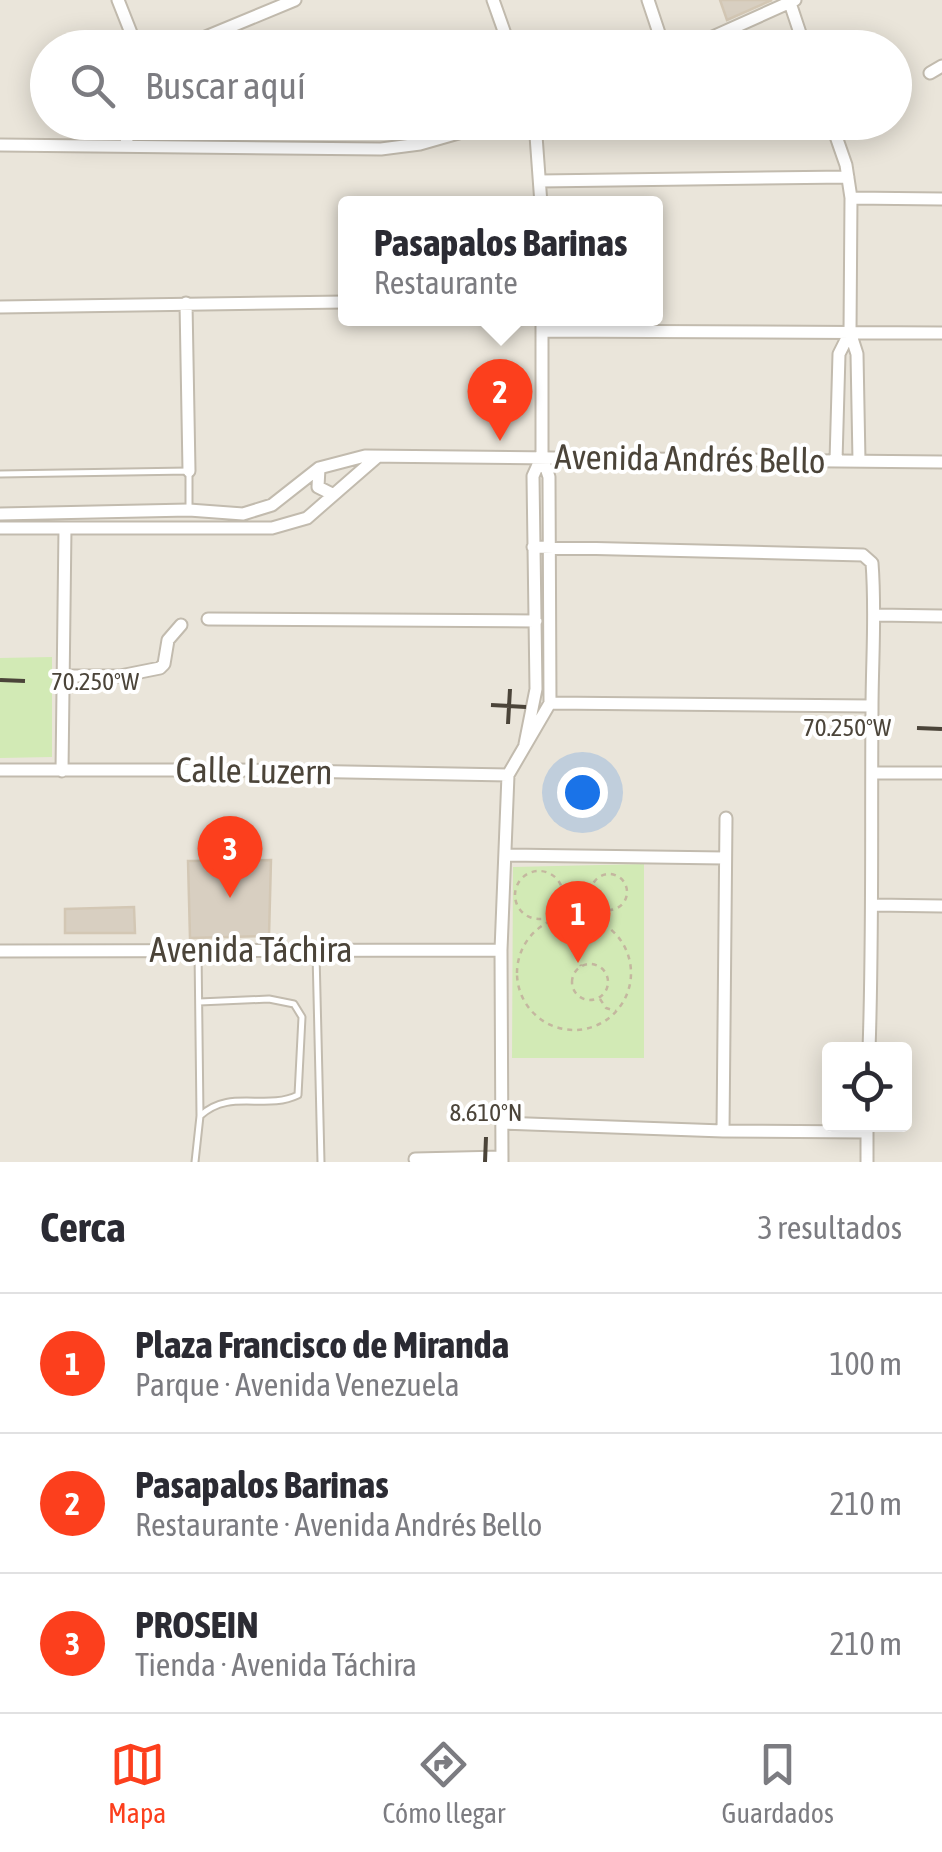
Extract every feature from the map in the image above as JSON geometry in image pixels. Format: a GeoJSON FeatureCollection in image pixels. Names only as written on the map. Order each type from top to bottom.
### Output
{"type":"FeatureCollection","features":[{"type":"Feature","properties":{"kind":"street"},"geometry":{"type":"LineString","coordinates":[[118,0],[130,30]]}},
{"type":"Feature","properties":{"kind":"street"},"geometry":{"type":"LineString","coordinates":[[222,30],[295,0]]}},
{"type":"Feature","properties":{"kind":"street"},"geometry":{"type":"LineString","coordinates":[[493,0],[504,30]]}},
{"type":"Feature","properties":{"kind":"street"},"geometry":{"type":"LineString","coordinates":[[648,0],[658,30]]}},
{"type":"Feature","properties":{"kind":"street"},"geometry":{"type":"LineString","coordinates":[[727,30],[791,1],[800,30]]}},
{"type":"Feature","properties":{"kind":"street"},"geometry":{"type":"LineString","coordinates":[[126,145],[127,140]]}},
{"type":"Feature","properties":{"kind":"street"},"geometry":{"type":"LineString","coordinates":[[0,146],[381,149],[434,140]]}},
{"type":"Feature","properties":{"kind":"street"},"geometry":{"type":"LineString","coordinates":[[537,140],[540,196]]}},
{"type":"Feature","properties":{"kind":"street"},"geometry":{"type":"LineString","coordinates":[[837,140],[851,198],[850,332],[858,354],[859,461]]}},
{"type":"Feature","properties":{"kind":"street"},"geometry":{"type":"LineString","coordinates":[[540,181],[848,177]]}},
{"type":"Feature","properties":{"kind":"street"},"geometry":{"type":"LineString","coordinates":[[851,198],[942,198]]}},
{"type":"Feature","properties":{"kind":"street"},"geometry":{"type":"LineString","coordinates":[[0,307],[338,302]]}},
{"type":"Feature","properties":{"kind":"street"},"geometry":{"type":"LineString","coordinates":[[186,303],[189,471]]}},
{"type":"Feature","properties":{"kind":"street"},"geometry":{"type":"LineString","coordinates":[[414,1159],[502,1160],[501,950],[508,775],[550,703],[551,548],[549,477],[542,456],[542,326]]}},
{"type":"Feature","properties":{"kind":"street"},"geometry":{"type":"LineString","coordinates":[[586,326],[942,333]]}},
{"type":"Feature","properties":{"kind":"street"},"geometry":{"type":"LineString","coordinates":[[836,461],[840,354],[850,332]]}},
{"type":"Feature","properties":{"kind":"street"},"geometry":{"type":"LineString","coordinates":[[0,528],[272,528],[306,518],[378,456]]}},
{"type":"Feature","properties":{"kind":"street","name":"Avenida Andrés Bello"},"geometry":{"type":"LineString","coordinates":[[0,514],[189,510],[224,515],[263,510],[319,468],[378,456],[942,462]]}},
{"type":"Feature","properties":{"kind":"street"},"geometry":{"type":"LineString","coordinates":[[524,752],[536,690],[533,476],[542,456]]}},
{"type":"Feature","properties":{"kind":"street"},"geometry":{"type":"LineString","coordinates":[[337,462],[344,471],[345,483]]}},
{"type":"Feature","properties":{"kind":"street"},"geometry":{"type":"LineString","coordinates":[[319,468],[318,486],[332,494]]}},
{"type":"Feature","properties":{"kind":"street"},"geometry":{"type":"LineString","coordinates":[[62,771],[66,528]]}},
{"type":"Feature","properties":{"kind":"street"},"geometry":{"type":"LineString","coordinates":[[532,547],[862,555],[872,563],[876,615],[869,1042]]}},
{"type":"Feature","properties":{"kind":"street"},"geometry":{"type":"LineString","coordinates":[[876,615],[942,616]]}},
{"type":"Feature","properties":{"kind":"street"},"geometry":{"type":"LineString","coordinates":[[208,618],[536,621]]}},
{"type":"Feature","properties":{"kind":"street"},"geometry":{"type":"LineString","coordinates":[[63,676],[120,676],[160,668],[168,640],[181,625]]}},
{"type":"Feature","properties":{"kind":"street"},"geometry":{"type":"LineString","coordinates":[[550,703],[872,706]]}},
{"type":"Feature","properties":{"kind":"street","name":"Calle Luzern"},"geometry":{"type":"LineString","coordinates":[[0,770],[508,775]]}},
{"type":"Feature","properties":{"kind":"street"},"geometry":{"type":"LineString","coordinates":[[872,773],[942,773]]}},
{"type":"Feature","properties":{"kind":"street"},"geometry":{"type":"LineString","coordinates":[[723,1131],[726,818]]}},
{"type":"Feature","properties":{"kind":"street"},"geometry":{"type":"LineString","coordinates":[[506,855],[724,858]]}},
{"type":"Feature","properties":{"kind":"street"},"geometry":{"type":"LineString","coordinates":[[874,904],[942,906]]}},
{"type":"Feature","properties":{"kind":"street","name":"Avenida Táchira"},"geometry":{"type":"LineString","coordinates":[[0,952],[501,950]]}},
{"type":"Feature","properties":{"kind":"street"},"geometry":{"type":"LineString","coordinates":[[504,1123],[723,1131],[822,1129]]}},
{"type":"Feature","properties":{"kind":"street"},"geometry":{"type":"LineString","coordinates":[[867,1132],[867,1162]]}},
{"type":"Feature","properties":{"kind":"lane"},"geometry":{"type":"LineString","coordinates":[[0,474],[189,471],[189,510]]}},
{"type":"Feature","properties":{"kind":"lane"},"geometry":{"type":"LineString","coordinates":[[195,1162],[200,1116],[198,949]]}},
{"type":"Feature","properties":{"kind":"lane"},"geometry":{"type":"LineString","coordinates":[[316,950],[321,1162]]}},
{"type":"Feature","properties":{"kind":"lane"},"geometry":{"type":"LineString","coordinates":[[200,1002],[269,998],[294,1004],[302,1017],[298,1094],[287,1100],[212,1105],[200,1116]]}},
{"type":"Feature","properties":{"kind":"path"},"geometry":{"type":"LineString","coordinates":[[598,921],[582,916],[554,917],[546,918],[530,918],[518,908],[515,892],[522,878],[544,871],[558,879],[564,894],[554,917],[534,932],[521,951],[518,964],[519,988],[528,1008],[564,1030],[595,1026],[616,1011],[627,996],[629,956],[621,940],[598,921]]}},
{"type":"Feature","properties":{"kind":"path"},"geometry":{"type":"LineString","coordinates":[[600,876],[618,876],[626,889],[624,902],[613,910],[602,908],[593,901],[592,885],[600,876]]}},
{"type":"Feature","properties":{"kind":"path"},"geometry":{"type":"LineString","coordinates":[[598,921],[602,908]]}},
{"type":"Feature","properties":{"kind":"path"},"geometry":{"type":"LineString","coordinates":[[554,917],[582,966]]}},
{"type":"Feature","properties":{"kind":"path"},"geometry":{"type":"LineString","coordinates":[[582,966],[603,970],[608,985],[600,998],[590,1001],[574,992],[572,982],[582,966]]}},
{"type":"Feature","properties":{"kind":"path"},"geometry":{"type":"LineString","coordinates":[[600,998],[606,1008],[616,1011]]}},
{"type":"Feature","properties":{"kind":"shaded area"},"geometry":{"type":"Polygon","coordinates":[[[0,0],[942,0],[942,1162],[0,1162],[0,0]]]}},
{"type":"Feature","properties":{"kind":"green space"},"geometry":{"type":"Polygon","coordinates":[[[52,657],[52,757],[0,758],[0,658],[52,657]]]}},
{"type":"Feature","properties":{"kind":"green space"},"geometry":{"type":"Polygon","coordinates":[[[644,864],[644,1058],[512,1058],[513,867],[644,864]]]}},
{"type":"Feature","properties":{"kind":"building"},"geometry":{"type":"Polygon","coordinates":[[[720,0],[772,0],[727,20],[720,0]]]}},
{"type":"Feature","properties":{"kind":"building"},"geometry":{"type":"Polygon","coordinates":[[[271,860],[269,936],[190,938],[188,861],[271,860]]]}},
{"type":"Feature","properties":{"kind":"building"},"geometry":{"type":"Polygon","coordinates":[[[134,907],[135,933],[65,933],[65,909],[134,907]]]}},
{"type":"Feature","properties":{"kind":"place","name":"Pasapalos Barinas"},"geometry":{"type":"Point","coordinates":[500,441]}},
{"type":"Feature","properties":{"kind":"place","name":"PROSEIN"},"geometry":{"type":"Point","coordinates":[230,898]}},
{"type":"Feature","properties":{"kind":"place","name":"Plaza Francisco de Miranda"},"geometry":{"type":"Point","coordinates":[578,963]}}]}
